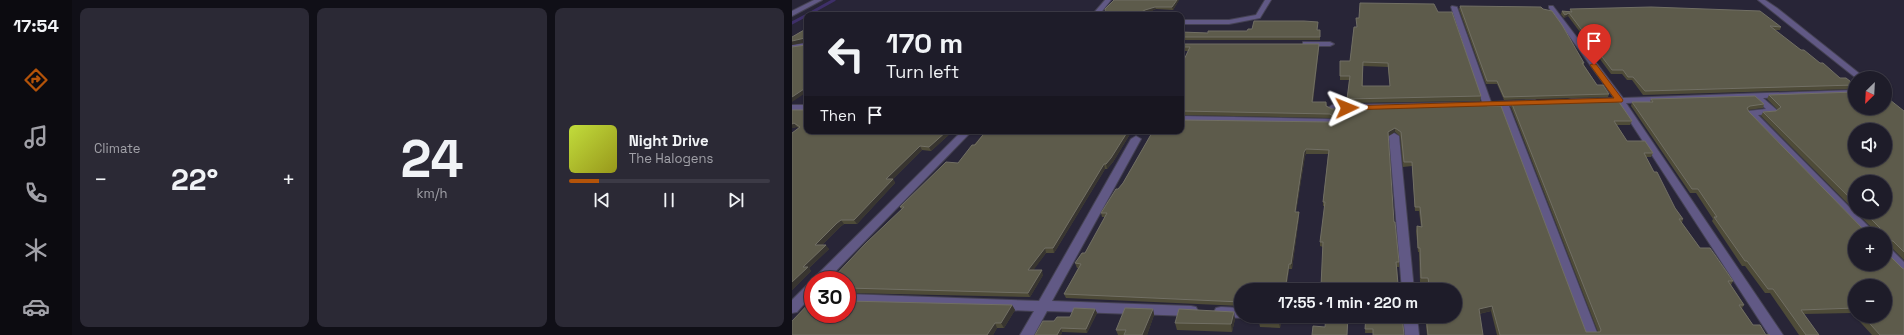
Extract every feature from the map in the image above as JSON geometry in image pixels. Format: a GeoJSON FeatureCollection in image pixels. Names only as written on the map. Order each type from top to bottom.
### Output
{"type":"FeatureCollection","features":[{"type":"Feature","properties":{"kind":"street"},"geometry":{"type":"LineString","coordinates":[[792,14],[819,0]]}},
{"type":"Feature","properties":{"kind":"street"},"geometry":{"type":"LineString","coordinates":[[1097,12],[1108,0]]}},
{"type":"Feature","properties":{"kind":"street"},"geometry":{"type":"LineString","coordinates":[[1184,22],[1229,22],[1258,17],[1268,0]]}},
{"type":"Feature","properties":{"kind":"street"},"geometry":{"type":"LineString","coordinates":[[1761,0],[1775,9],[1852,71]]}},
{"type":"Feature","properties":{"kind":"street"},"geometry":{"type":"LineString","coordinates":[[1454,7],[1486,103]]}},
{"type":"Feature","properties":{"kind":"street"},"geometry":{"type":"LineString","coordinates":[[1552,7],[1620,100],[1776,335]]}},
{"type":"Feature","properties":{"kind":"street"},"geometry":{"type":"LineString","coordinates":[[1298,44],[1330,44]]}},
{"type":"Feature","properties":{"kind":"street"},"geometry":{"type":"LineString","coordinates":[[792,46],[804,45]]}},
{"type":"Feature","properties":{"kind":"street"},"geometry":{"type":"LineString","coordinates":[[1559,102],[1848,92]]}},
{"type":"Feature","properties":{"kind":"street"},"geometry":{"type":"LineString","coordinates":[[1755,95],[1774,111],[1750,113],[1863,227]]}},
{"type":"Feature","properties":{"kind":"street"},"geometry":{"type":"LineString","coordinates":[[1332,108],[1486,103],[1544,103]]}},
{"type":"Feature","properties":{"kind":"street"},"geometry":{"type":"LineString","coordinates":[[1503,103],[1590,335]]}},
{"type":"Feature","properties":{"kind":"street"},"geometry":{"type":"LineString","coordinates":[[792,108],[804,108]]}},
{"type":"Feature","properties":{"kind":"street"},"geometry":{"type":"LineString","coordinates":[[1184,119],[1330,122]]}},
{"type":"Feature","properties":{"kind":"street"},"geometry":{"type":"LineString","coordinates":[[828,271],[964,134]]}},
{"type":"Feature","properties":{"kind":"street"},"geometry":{"type":"LineString","coordinates":[[1394,136],[1407,283]]}},
{"type":"Feature","properties":{"kind":"street"},"geometry":{"type":"LineString","coordinates":[[1027,335],[1136,139]]}},
{"type":"Feature","properties":{"kind":"street"},"geometry":{"type":"LineString","coordinates":[[1892,257],[1904,269]]}},
{"type":"Feature","properties":{"kind":"street"},"geometry":{"type":"LineString","coordinates":[[792,308],[802,298]]}},
{"type":"Feature","properties":{"kind":"street"},"geometry":{"type":"LineString","coordinates":[[856,299],[1044,304],[1234,313]]}},
{"type":"Feature","properties":{"kind":"street"},"geometry":{"type":"LineString","coordinates":[[1411,323],[1412,335]]}},
{"type":"Feature","properties":{"kind":"building"},"geometry":{"type":"Polygon","coordinates":[[[1114,0],[1177,0],[1172,7],[1155,7],[1141,12],[1106,12],[1105,9],[1114,0]]]}},
{"type":"Feature","properties":{"kind":"building"},"geometry":{"type":"Polygon","coordinates":[[[1360,3],[1434,4],[1438,12],[1452,12],[1481,96],[1347,99],[1350,76],[1340,76],[1340,61],[1350,61],[1354,27],[1357,27],[1356,18],[1359,18],[1360,3]],[[1363,62],[1362,86],[1390,86],[1388,63],[1363,62]]]}},
{"type":"Feature","properties":{"kind":"building"},"geometry":{"type":"Polygon","coordinates":[[[1460,6],[1541,7],[1552,11],[1584,63],[1582,63],[1597,85],[1603,85],[1609,94],[1504,97],[1497,81],[1487,81],[1460,6]]]}},
{"type":"Feature","properties":{"kind":"building"},"geometry":{"type":"Polygon","coordinates":[[[1651,7],[1760,11],[1781,27],[1770,26],[1801,50],[1804,50],[1820,63],[1823,63],[1840,78],[1846,78],[1848,80],[1848,85],[1645,91],[1633,77],[1628,77],[1623,70],[1612,70],[1569,13],[1565,15],[1562,11],[1572,12],[1570,9],[1651,7]]]}},
{"type":"Feature","properties":{"kind":"building"},"geometry":{"type":"Polygon","coordinates":[[[1254,21],[1318,22],[1317,30],[1320,30],[1320,37],[1184,37],[1184,32],[1208,33],[1208,31],[1247,31],[1248,29],[1252,29],[1254,21]]]}},
{"type":"Feature","properties":{"kind":"building"},"geometry":{"type":"Polygon","coordinates":[[[804,30],[804,38],[792,41],[792,37],[804,30]]]}},
{"type":"Feature","properties":{"kind":"building"},"geometry":{"type":"Polygon","coordinates":[[[1184,44],[1319,44],[1312,102],[1326,102],[1326,106],[1332,109],[1486,104],[1487,106],[1501,106],[1586,332],[1600,332],[1601,330],[1512,104],[1619,102],[1632,121],[1614,121],[1627,141],[1645,141],[1653,153],[1644,153],[1654,172],[1657,172],[1675,208],[1683,219],[1679,219],[1700,248],[1710,248],[1733,281],[1728,281],[1744,305],[1739,305],[1753,325],[1760,325],[1766,335],[1500,335],[1492,306],[1479,309],[1483,335],[1428,335],[1427,323],[1462,323],[1462,283],[1429,283],[1428,278],[1421,278],[1420,248],[1418,248],[1417,226],[1422,227],[1420,207],[1415,207],[1412,162],[1404,162],[1401,132],[1395,128],[1388,132],[1394,222],[1399,262],[1396,262],[1398,283],[1321,283],[1323,242],[1320,242],[1329,150],[1306,149],[1304,152],[1295,212],[1299,212],[1291,264],[1289,264],[1286,283],[1234,283],[1234,302],[1064,294],[1081,264],[1075,263],[1082,253],[1085,253],[1107,213],[1101,213],[1116,189],[1118,189],[1123,183],[1151,134],[1184,134],[1184,120],[1330,122],[1335,118],[1330,114],[1184,111],[1184,60],[1190,47],[1184,47],[1184,44]]]}},
{"type":"Feature","properties":{"kind":"building"},"geometry":{"type":"Polygon","coordinates":[[[804,45],[804,89],[792,97],[792,47],[804,45]]]}},
{"type":"Feature","properties":{"kind":"building"},"geometry":{"type":"Polygon","coordinates":[[[1848,92],[1848,115],[1892,115],[1892,102],[1904,111],[1904,252],[1892,241],[1892,227],[1879,227],[1871,219],[1892,219],[1892,175],[1848,175],[1848,196],[1763,112],[1776,111],[1781,107],[1769,95],[1848,92]]]}},
{"type":"Feature","properties":{"kind":"building"},"geometry":{"type":"Polygon","coordinates":[[[1755,96],[1764,104],[1750,106],[1747,108],[1749,112],[1848,214],[1848,219],[1853,219],[1861,227],[1848,227],[1848,271],[1892,271],[1892,258],[1904,269],[1904,335],[1880,335],[1869,323],[1892,323],[1892,279],[1848,279],[1848,308],[1801,310],[1819,335],[1806,335],[1773,289],[1768,289],[1747,261],[1745,261],[1714,217],[1717,217],[1698,189],[1692,189],[1632,102],[1653,102],[1651,99],[1755,96]]]}},
{"type":"Feature","properties":{"kind":"building"},"geometry":{"type":"Polygon","coordinates":[[[792,110],[804,110],[804,134],[944,134],[929,147],[920,146],[886,179],[893,179],[854,220],[841,220],[837,223],[815,245],[826,245],[803,267],[808,267],[792,282],[792,133],[800,127],[794,123],[792,124],[792,110]]]}},
{"type":"Feature","properties":{"kind":"building"},"geometry":{"type":"Polygon","coordinates":[[[984,134],[1126,134],[1111,158],[1106,164],[1104,164],[1053,248],[1045,248],[1028,270],[1042,270],[1028,293],[856,288],[856,271],[840,271],[866,243],[904,207],[900,207],[946,162],[958,163],[972,145],[975,145],[984,134]]]}},
{"type":"Feature","properties":{"kind":"building"},"geometry":{"type":"Polygon","coordinates":[[[856,301],[1012,305],[1001,323],[995,323],[987,335],[792,335],[792,321],[804,308],[804,323],[856,323],[856,301]]]}},
{"type":"Feature","properties":{"kind":"building"},"geometry":{"type":"Polygon","coordinates":[[[1074,308],[1095,309],[1086,329],[1061,328],[1057,335],[1035,335],[1043,321],[1054,321],[1057,317],[1070,317],[1074,308]]]}},
{"type":"Feature","properties":{"kind":"building"},"geometry":{"type":"Polygon","coordinates":[[[1125,308],[1153,309],[1142,335],[1124,335],[1126,330],[1116,330],[1125,308]]]}},
{"type":"Feature","properties":{"kind":"building"},"geometry":{"type":"Polygon","coordinates":[[[1179,309],[1234,312],[1231,324],[1175,323],[1179,309]]]}},
{"type":"Feature","properties":{"kind":"building"},"geometry":{"type":"Polygon","coordinates":[[[1325,323],[1348,323],[1347,335],[1312,335],[1313,326],[1325,327],[1325,323]]]}},
{"type":"Feature","properties":{"kind":"building"},"geometry":{"type":"Polygon","coordinates":[[[1365,323],[1403,323],[1404,335],[1373,335],[1373,329],[1365,329],[1365,323]]]}},
{"type":"Feature","properties":{"kind":"waterway"},"geometry":{"type":"LineString","coordinates":[[812,12],[834,0]]}},
{"type":"Feature","properties":{"kind":"waterway"},"geometry":{"type":"LineString","coordinates":[[792,23],[804,17]]}},
{"type":"Feature","properties":{"kind":"route"},"geometry":{"type":"LineString","coordinates":[[1347,108],[1620,100],[1594,65]]}}]}
